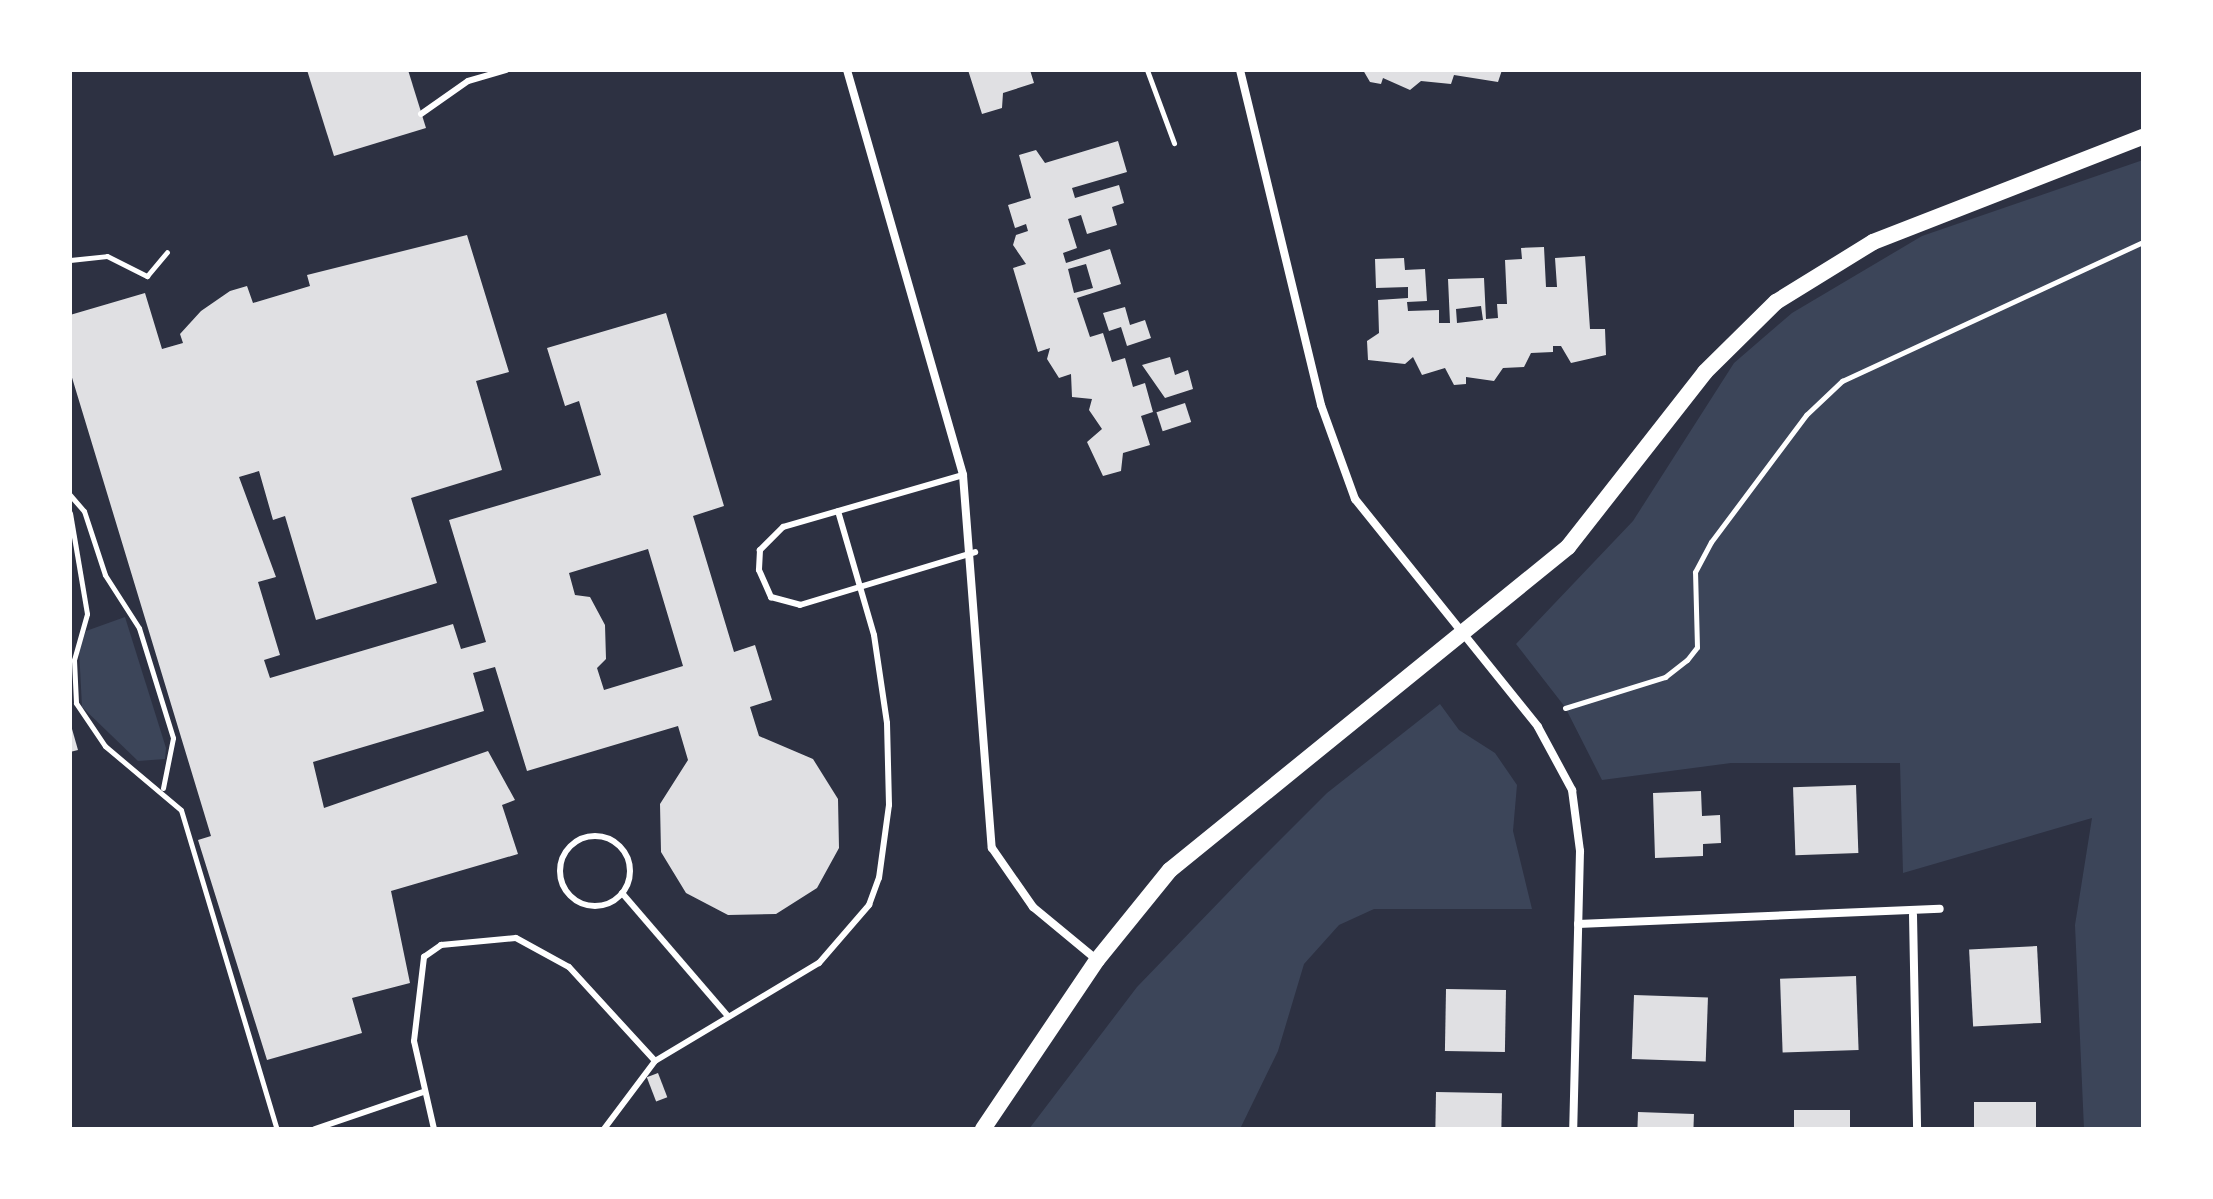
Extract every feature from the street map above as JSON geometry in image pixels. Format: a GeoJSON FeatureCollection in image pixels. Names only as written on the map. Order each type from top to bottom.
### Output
{"type":"FeatureCollection","features":[{"type":"Feature","properties":{"kind":"main road"},"geometry":{"type":"LineString","coordinates":[[983,1129],[1097,960],[1189,853],[1464,635],[1568,547],[1705,372],[1796,287],[1907,227],[2143,137]]}},
{"type":"Feature","properties":{"kind":"street"},"geometry":{"type":"LineString","coordinates":[[847,70],[963,475],[975,552],[982,777],[992,848],[1033,907],[1097,960]]}},
{"type":"Feature","properties":{"kind":"street"},"geometry":{"type":"LineString","coordinates":[[1240,70],[1336,457],[1382,539],[1538,727],[1572,790],[1580,836],[1573,1129]]}},
{"type":"Feature","properties":{"kind":"street"},"geometry":{"type":"LineString","coordinates":[[1578,924],[1913,915],[1940,909]]}},
{"type":"Feature","properties":{"kind":"street"},"geometry":{"type":"LineString","coordinates":[[1913,915],[1917,1129]]}},
{"type":"Feature","properties":{"kind":"lane"},"geometry":{"type":"LineString","coordinates":[[421,114],[468,81],[506,70]]}},
{"type":"Feature","properties":{"kind":"lane"},"geometry":{"type":"LineString","coordinates":[[963,475],[770,534],[760,550],[764,587],[784,605],[800,605],[975,552]]}},
{"type":"Feature","properties":{"kind":"lane"},"geometry":{"type":"LineString","coordinates":[[604,1129],[655,1061],[726,1014],[819,963],[869,905],[879,878],[889,751],[861,587],[838,511]]}},
{"type":"Feature","properties":{"kind":"lane"},"geometry":{"type":"LineString","coordinates":[[591,836],[613,841],[628,859],[622,893],[604,905],[571,898],[560,878],[570,846],[591,836]]}},
{"type":"Feature","properties":{"kind":"lane"},"geometry":{"type":"LineString","coordinates":[[622,893],[726,1014]]}},
{"type":"Feature","properties":{"kind":"lane"},"geometry":{"type":"LineString","coordinates":[[434,1129],[423,1092],[414,1041],[424,957],[470,937],[516,938],[569,967],[655,1061]]}},
{"type":"Feature","properties":{"kind":"lane"},"geometry":{"type":"LineString","coordinates":[[315,1129],[423,1092]]}},
{"type":"Feature","properties":{"kind":"path"},"geometry":{"type":"LineString","coordinates":[[1147,70],[1174,143]]}},
{"type":"Feature","properties":{"kind":"path"},"geometry":{"type":"LineString","coordinates":[[1565,708],[1665,677],[1687,660],[1697,647],[1695,572],[1711,542],[1806,415],[1842,381],[2143,242]]}},
{"type":"Feature","properties":{"kind":"path"},"geometry":{"type":"LineString","coordinates":[[70,260],[107,256],[147,276],[167,252]]}},
{"type":"Feature","properties":{"kind":"path"},"geometry":{"type":"LineString","coordinates":[[70,495],[84,511],[105,575],[139,628],[173,738],[163,788]]}},
{"type":"Feature","properties":{"kind":"path"},"geometry":{"type":"LineString","coordinates":[[70,513],[87,614],[72,668],[76,703],[88,726],[163,788],[181,810],[207,888],[277,1129]]}},
{"type":"Feature","properties":{"kind":"shaded area"},"geometry":{"type":"Polygon","coordinates":[[[2143,160],[2143,1129],[2084,1129],[2075,925],[2092,818],[1903,873],[1900,763],[1731,763],[1602,780],[1565,707],[1516,644],[1633,521],[1734,363],[1792,313],[1922,236],[2143,160]]]}},
{"type":"Feature","properties":{"kind":"shaded area"},"geometry":{"type":"Polygon","coordinates":[[[125,617],[166,748],[165,759],[138,761],[82,707],[79,649],[86,631],[125,617]]]}},
{"type":"Feature","properties":{"kind":"shaded area"},"geometry":{"type":"Polygon","coordinates":[[[1440,704],[1459,730],[1495,753],[1517,785],[1513,831],[1532,909],[1374,909],[1339,925],[1304,964],[1278,1051],[1240,1129],[1029,1129],[1137,987],[1250,870],[1327,793],[1440,704]]]}},
{"type":"Feature","properties":{"kind":"building"},"geometry":{"type":"Polygon","coordinates":[[[307,70],[408,70],[426,128],[334,156],[307,70]]]}},
{"type":"Feature","properties":{"kind":"building"},"geometry":{"type":"Polygon","coordinates":[[[968,70],[1030,70],[1034,83],[1003,93],[1002,108],[982,114],[968,70]]]}},
{"type":"Feature","properties":{"kind":"building"},"geometry":{"type":"Polygon","coordinates":[[[1363,70],[1502,70],[1498,82],[1454,75],[1451,84],[1421,81],[1410,90],[1383,78],[1381,84],[1370,82],[1363,70]]]}},
{"type":"Feature","properties":{"kind":"building"},"geometry":{"type":"Polygon","coordinates":[[[1118,141],[1127,172],[1072,188],[1075,198],[1119,185],[1124,203],[1112,207],[1117,225],[1087,234],[1081,215],[1068,219],[1077,248],[1063,253],[1066,263],[1110,249],[1121,284],[1077,298],[1090,337],[1103,333],[1112,362],[1125,358],[1133,387],[1145,383],[1153,412],[1141,416],[1150,445],[1123,453],[1121,471],[1103,476],[1087,442],[1102,429],[1089,410],[1092,399],[1072,397],[1071,374],[1059,378],[1047,359],[1050,348],[1038,352],[1013,268],[1026,264],[1013,245],[1016,235],[1028,231],[1026,224],[1015,228],[1008,205],[1031,198],[1019,155],[1036,150],[1045,163],[1118,141]],[[1086,264],[1068,269],[1074,293],[1093,288],[1086,264]]]}},
{"type":"Feature","properties":{"kind":"building"},"geometry":{"type":"Polygon","coordinates":[[[467,235],[509,372],[476,381],[502,470],[411,498],[437,583],[316,620],[285,516],[273,520],[259,471],[239,477],[276,577],[258,582],[280,655],[264,660],[270,678],[453,624],[461,649],[486,642],[449,520],[601,475],[579,401],[565,406],[547,348],[666,313],[724,506],[693,516],[734,652],[755,645],[772,700],[750,707],[759,736],[813,759],[838,799],[839,848],[817,888],[776,914],[728,915],[686,893],[661,852],[660,804],[688,760],[678,726],[527,771],[495,667],[473,673],[484,711],[313,762],[324,808],[488,751],[515,800],[502,805],[518,854],[391,891],[410,983],[352,998],[362,1033],[267,1060],[198,840],[211,836],[70,371],[70,315],[145,293],[162,349],[183,343],[180,334],[201,311],[230,291],[247,286],[253,303],[310,286],[307,275],[467,235]],[[648,549],[569,573],[575,595],[590,597],[605,625],[606,659],[597,668],[604,690],[683,666],[648,549]]]}},
{"type":"Feature","properties":{"kind":"building"},"geometry":{"type":"Polygon","coordinates":[[[1544,247],[1546,287],[1557,287],[1555,258],[1585,256],[1590,329],[1605,329],[1606,355],[1571,363],[1561,346],[1553,346],[1553,352],[1531,353],[1524,367],[1503,368],[1494,381],[1466,377],[1466,384],[1454,385],[1445,368],[1422,375],[1413,357],[1405,364],[1368,360],[1367,341],[1379,333],[1378,300],[1408,298],[1408,287],[1376,288],[1375,259],[1404,258],[1405,270],[1425,269],[1427,301],[1407,302],[1408,311],[1439,310],[1439,323],[1450,323],[1448,279],[1484,278],[1486,319],[1498,318],[1497,304],[1507,304],[1505,260],[1522,259],[1521,248],[1544,247]],[[1481,306],[1456,309],[1457,323],[1483,320],[1481,306]]]}},
{"type":"Feature","properties":{"kind":"building"},"geometry":{"type":"Polygon","coordinates":[[[1125,307],[1130,325],[1145,320],[1151,338],[1127,346],[1121,327],[1109,331],[1103,313],[1125,307]]]}},
{"type":"Feature","properties":{"kind":"building"},"geometry":{"type":"Polygon","coordinates":[[[1170,357],[1175,375],[1188,370],[1193,389],[1165,398],[1142,365],[1170,357]]]}},
{"type":"Feature","properties":{"kind":"building"},"geometry":{"type":"Polygon","coordinates":[[[1185,403],[1191,422],[1163,431],[1156,412],[1185,403]]]}},
{"type":"Feature","properties":{"kind":"building"},"geometry":{"type":"Polygon","coordinates":[[[70,722],[78,750],[70,752],[70,722]]]}},
{"type":"Feature","properties":{"kind":"building"},"geometry":{"type":"Polygon","coordinates":[[[1856,785],[1858,853],[1795,855],[1793,787],[1856,785]]]}},
{"type":"Feature","properties":{"kind":"building"},"geometry":{"type":"Polygon","coordinates":[[[1701,791],[1702,816],[1720,815],[1721,843],[1703,844],[1703,856],[1655,858],[1653,793],[1701,791]]]}},
{"type":"Feature","properties":{"kind":"building"},"geometry":{"type":"Polygon","coordinates":[[[2037,946],[2041,1023],[1973,1026],[1969,950],[2037,946]]]}},
{"type":"Feature","properties":{"kind":"building"},"geometry":{"type":"Polygon","coordinates":[[[1856,976],[1859,1050],[1783,1053],[1780,979],[1856,976]]]}},
{"type":"Feature","properties":{"kind":"building"},"geometry":{"type":"Polygon","coordinates":[[[1446,989],[1506,990],[1505,1052],[1445,1051],[1446,989]]]}},
{"type":"Feature","properties":{"kind":"building"},"geometry":{"type":"Polygon","coordinates":[[[1634,995],[1708,998],[1706,1062],[1632,1059],[1634,995]]]}},
{"type":"Feature","properties":{"kind":"building"},"geometry":{"type":"Polygon","coordinates":[[[658,1073],[667,1097],[656,1102],[647,1077],[658,1073]]]}},
{"type":"Feature","properties":{"kind":"building"},"geometry":{"type":"Polygon","coordinates":[[[1436,1092],[1502,1093],[1501,1129],[1435,1129],[1436,1092]]]}},
{"type":"Feature","properties":{"kind":"building"},"geometry":{"type":"Polygon","coordinates":[[[1974,1102],[2036,1102],[2036,1129],[1974,1129],[1974,1102]]]}},
{"type":"Feature","properties":{"kind":"building"},"geometry":{"type":"Polygon","coordinates":[[[1794,1110],[1850,1110],[1850,1129],[1794,1129],[1794,1110]]]}},
{"type":"Feature","properties":{"kind":"building"},"geometry":{"type":"Polygon","coordinates":[[[1638,1112],[1694,1114],[1693,1129],[1637,1129],[1638,1112]]]}}]}
